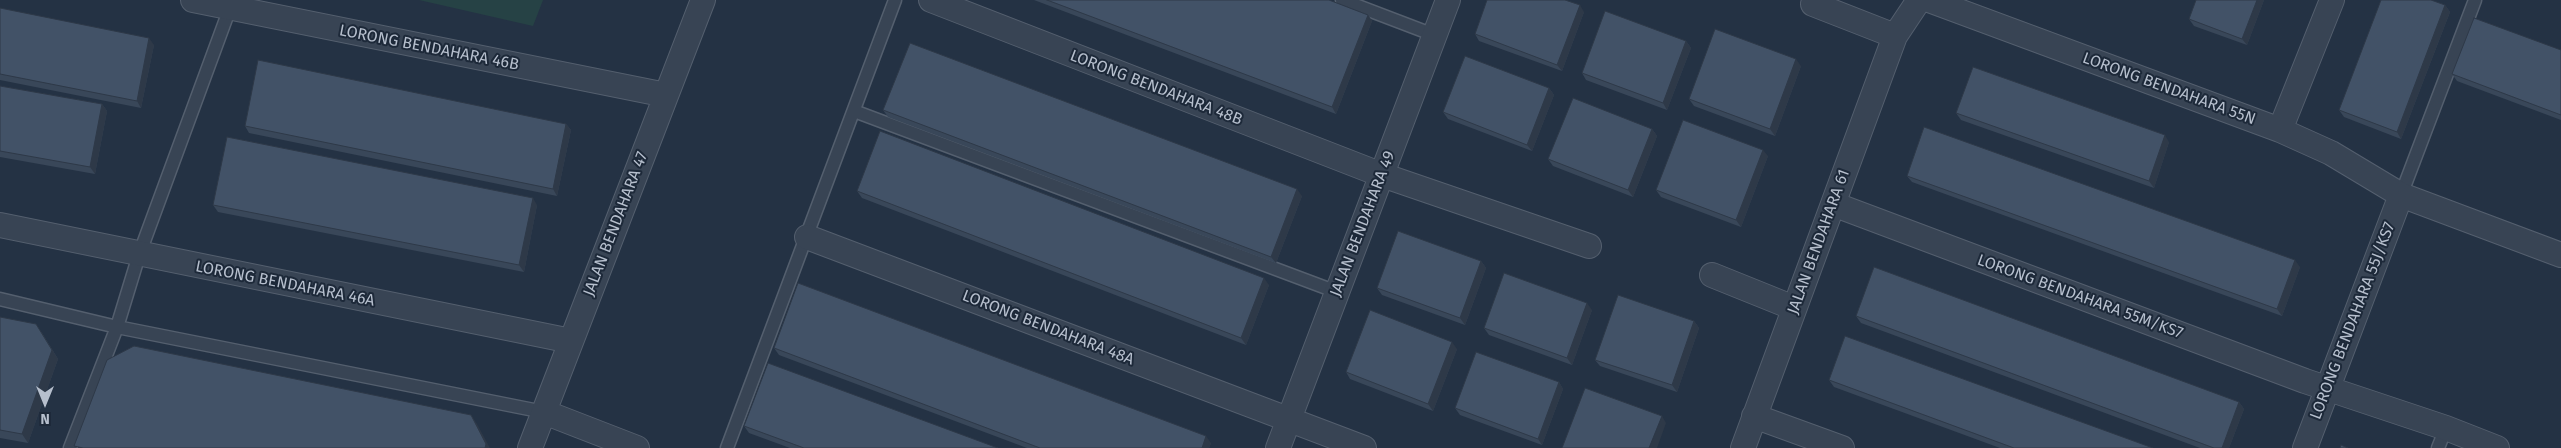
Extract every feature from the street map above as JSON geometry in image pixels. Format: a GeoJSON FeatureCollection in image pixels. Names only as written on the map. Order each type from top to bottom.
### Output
{"type":"FeatureCollection","features":[{"type":"Feature","properties":{"kind":"street","name":"LORONG BENDAHARA 46B"},"geometry":{"type":"LineString","coordinates":[[193,0],[666,95]]}},
{"type":"Feature","properties":{"kind":"street","name":"JALAN BENDAHARA 47"},"geometry":{"type":"LineString","coordinates":[[530,448],[702,0]]}},
{"type":"Feature","properties":{"kind":"street","name":"LORONG BENDAHARA 48B"},"geometry":{"type":"LineString","coordinates":[[931,0],[1382,175],[1588,246]]}},
{"type":"Feature","properties":{"kind":"street","name":"JALAN BENDAHARA 49"},"geometry":{"type":"LineString","coordinates":[[1278,448],[1448,0]]}},
{"type":"Feature","properties":{"kind":"street","name":"JALAN BENDAHARA 61"},"geometry":{"type":"LineString","coordinates":[[1743,448],[1895,36],[1919,0]]}},
{"type":"Feature","properties":{"kind":"street","name":"LORONG BENDAHARA 55N"},"geometry":{"type":"LineString","coordinates":[[1929,0],[2280,130],[2331,153],[2401,195],[2561,255]]}},
{"type":"Feature","properties":{"kind":"street"},"geometry":{"type":"LineString","coordinates":[[2280,130],[2332,0]]}},
{"type":"Feature","properties":{"kind":"street"},"geometry":{"type":"LineString","coordinates":[[1813,4],[1895,36]]}},
{"type":"Feature","properties":{"kind":"street","name":"LORONG BENDAHARA 55J/KS7"},"geometry":{"type":"LineString","coordinates":[[2306,448],[2401,195]]}},
{"type":"Feature","properties":{"kind":"street","name":"LORONG BENDAHARA 55M/KS7"},"geometry":{"type":"LineString","coordinates":[[1833,204],[2328,389],[2442,438],[2497,448]]}},
{"type":"Feature","properties":{"kind":"street","name":"LORONG BENDAHARA 46A"},"geometry":{"type":"LineString","coordinates":[[0,225],[571,342]]}},
{"type":"Feature","properties":{"kind":"street","name":"LORONG BENDAHARA 48A"},"geometry":{"type":"LineString","coordinates":[[807,238],[1364,448]]}},
{"type":"Feature","properties":{"kind":"street"},"geometry":{"type":"LineString","coordinates":[[1712,275],[1794,308]]}},
{"type":"Feature","properties":{"kind":"street"},"geometry":{"type":"LineString","coordinates":[[544,412],[638,448]]}},
{"type":"Feature","properties":{"kind":"street"},"geometry":{"type":"LineString","coordinates":[[1754,416],[1842,448]]}},
{"type":"Feature","properties":{"kind":"lane"},"geometry":{"type":"LineString","coordinates":[[727,448],[896,0]]}},
{"type":"Feature","properties":{"kind":"lane"},"geometry":{"type":"LineString","coordinates":[[1342,0],[1434,35]]}},
{"type":"Feature","properties":{"kind":"lane"},"geometry":{"type":"LineString","coordinates":[[2401,195],[2475,0]]}},
{"type":"Feature","properties":{"kind":"lane"},"geometry":{"type":"LineString","coordinates":[[70,448],[117,327],[139,255],[230,8]]}},
{"type":"Feature","properties":{"kind":"lane"},"geometry":{"type":"LineString","coordinates":[[854,111],[1338,292]]}},
{"type":"Feature","properties":{"kind":"lane"},"geometry":{"type":"LineString","coordinates":[[0,299],[117,327],[544,412]]}},
{"type":"Feature","properties":{"kind":"green space"},"geometry":{"type":"Polygon","coordinates":[[[419,0],[543,0],[533,26],[419,0]]]}},
{"type":"Feature","properties":{"kind":"building"},"geometry":{"type":"Polygon","coordinates":[[[1047,0],[1329,0],[1368,15],[1332,107],[1047,0]]]}},
{"type":"Feature","properties":{"kind":"building"},"geometry":{"type":"Polygon","coordinates":[[[1487,0],[1565,0],[1580,5],[1557,65],[1475,34],[1487,0]]]}},
{"type":"Feature","properties":{"kind":"building"},"geometry":{"type":"Polygon","coordinates":[[[2196,0],[2257,0],[2242,39],[2189,19],[2196,0]]]}},
{"type":"Feature","properties":{"kind":"building"},"geometry":{"type":"Polygon","coordinates":[[[2381,0],[2431,0],[2445,5],[2397,132],[2339,110],[2381,0]]]}},
{"type":"Feature","properties":{"kind":"building"},"geometry":{"type":"Polygon","coordinates":[[[0,8],[149,38],[137,101],[0,74],[0,8]]]}},
{"type":"Feature","properties":{"kind":"building"},"geometry":{"type":"Polygon","coordinates":[[[1605,11],[1686,41],[1663,103],[1582,73],[1605,11]]]}},
{"type":"Feature","properties":{"kind":"building"},"geometry":{"type":"Polygon","coordinates":[[[2474,18],[2561,50],[2561,115],[2452,74],[2474,18]]]}},
{"type":"Feature","properties":{"kind":"building"},"geometry":{"type":"Polygon","coordinates":[[[1715,29],[1796,59],[1770,129],[1689,99],[1715,29]]]}},
{"type":"Feature","properties":{"kind":"building"},"geometry":{"type":"Polygon","coordinates":[[[910,43],[1297,189],[1271,257],[883,110],[910,43]]]}},
{"type":"Feature","properties":{"kind":"building"},"geometry":{"type":"Polygon","coordinates":[[[1465,56],[1549,88],[1527,145],[1443,112],[1465,56]]]}},
{"type":"Feature","properties":{"kind":"building"},"geometry":{"type":"Polygon","coordinates":[[[258,60],[566,124],[553,189],[245,126],[258,60]]]}},
{"type":"Feature","properties":{"kind":"building"},"geometry":{"type":"Polygon","coordinates":[[[1973,67],[2165,135],[2149,181],[1956,113],[1973,67]]]}},
{"type":"Feature","properties":{"kind":"building"},"geometry":{"type":"Polygon","coordinates":[[[0,86],[102,104],[90,167],[0,151],[0,86]]]}},
{"type":"Feature","properties":{"kind":"building"},"geometry":{"type":"Polygon","coordinates":[[[1573,98],[1652,129],[1628,190],[1548,159],[1573,98]]]}},
{"type":"Feature","properties":{"kind":"building"},"geometry":{"type":"Polygon","coordinates":[[[1683,120],[1763,150],[1736,220],[1656,190],[1683,120]]]}},
{"type":"Feature","properties":{"kind":"building"},"geometry":{"type":"Polygon","coordinates":[[[1924,127],[2295,260],[2277,309],[1907,176],[1924,127]]]}},
{"type":"Feature","properties":{"kind":"building"},"geometry":{"type":"Polygon","coordinates":[[[880,131],[1264,278],[1241,338],[857,191],[880,131]]]}},
{"type":"Feature","properties":{"kind":"building"},"geometry":{"type":"Polygon","coordinates":[[[227,137],[533,198],[519,265],[213,205],[227,137]]]}},
{"type":"Feature","properties":{"kind":"building"},"geometry":{"type":"Polygon","coordinates":[[[1398,231],[1481,261],[1460,318],[1377,288],[1398,231]]]}},
{"type":"Feature","properties":{"kind":"building"},"geometry":{"type":"Polygon","coordinates":[[[1874,267],[2239,402],[2222,448],[2214,448],[1856,316],[1874,267]]]}},
{"type":"Feature","properties":{"kind":"building"},"geometry":{"type":"Polygon","coordinates":[[[1504,273],[1587,303],[1567,358],[1484,328],[1504,273]]]}},
{"type":"Feature","properties":{"kind":"building"},"geometry":{"type":"Polygon","coordinates":[[[798,283],[1206,436],[1202,448],[1040,448],[774,348],[798,283]]]}},
{"type":"Feature","properties":{"kind":"building"},"geometry":{"type":"Polygon","coordinates":[[[1618,295],[1694,321],[1672,385],[1595,360],[1618,295]]]}},
{"type":"Feature","properties":{"kind":"building"},"geometry":{"type":"Polygon","coordinates":[[[1370,310],[1452,342],[1428,404],[1346,372],[1370,310]]]}},
{"type":"Feature","properties":{"kind":"building"},"geometry":{"type":"Polygon","coordinates":[[[0,317],[36,324],[52,350],[22,434],[0,430],[0,317]]]}},
{"type":"Feature","properties":{"kind":"building"},"geometry":{"type":"Polygon","coordinates":[[[1845,336],[2153,448],[2014,448],[1829,380],[1845,336]]]}},
{"type":"Feature","properties":{"kind":"building"},"geometry":{"type":"Polygon","coordinates":[[[134,346],[471,415],[486,444],[485,448],[83,448],[74,446],[107,360],[134,346]]]}},
{"type":"Feature","properties":{"kind":"building"},"geometry":{"type":"Polygon","coordinates":[[[1476,352],[1559,382],[1538,439],[1455,408],[1476,352]]]}},
{"type":"Feature","properties":{"kind":"building"},"geometry":{"type":"Polygon","coordinates":[[[768,363],[998,448],[804,448],[744,426],[768,363]]]}},
{"type":"Feature","properties":{"kind":"building"},"geometry":{"type":"Polygon","coordinates":[[[1585,388],[1662,416],[1649,448],[1562,448],[1585,388]]]}}]}
